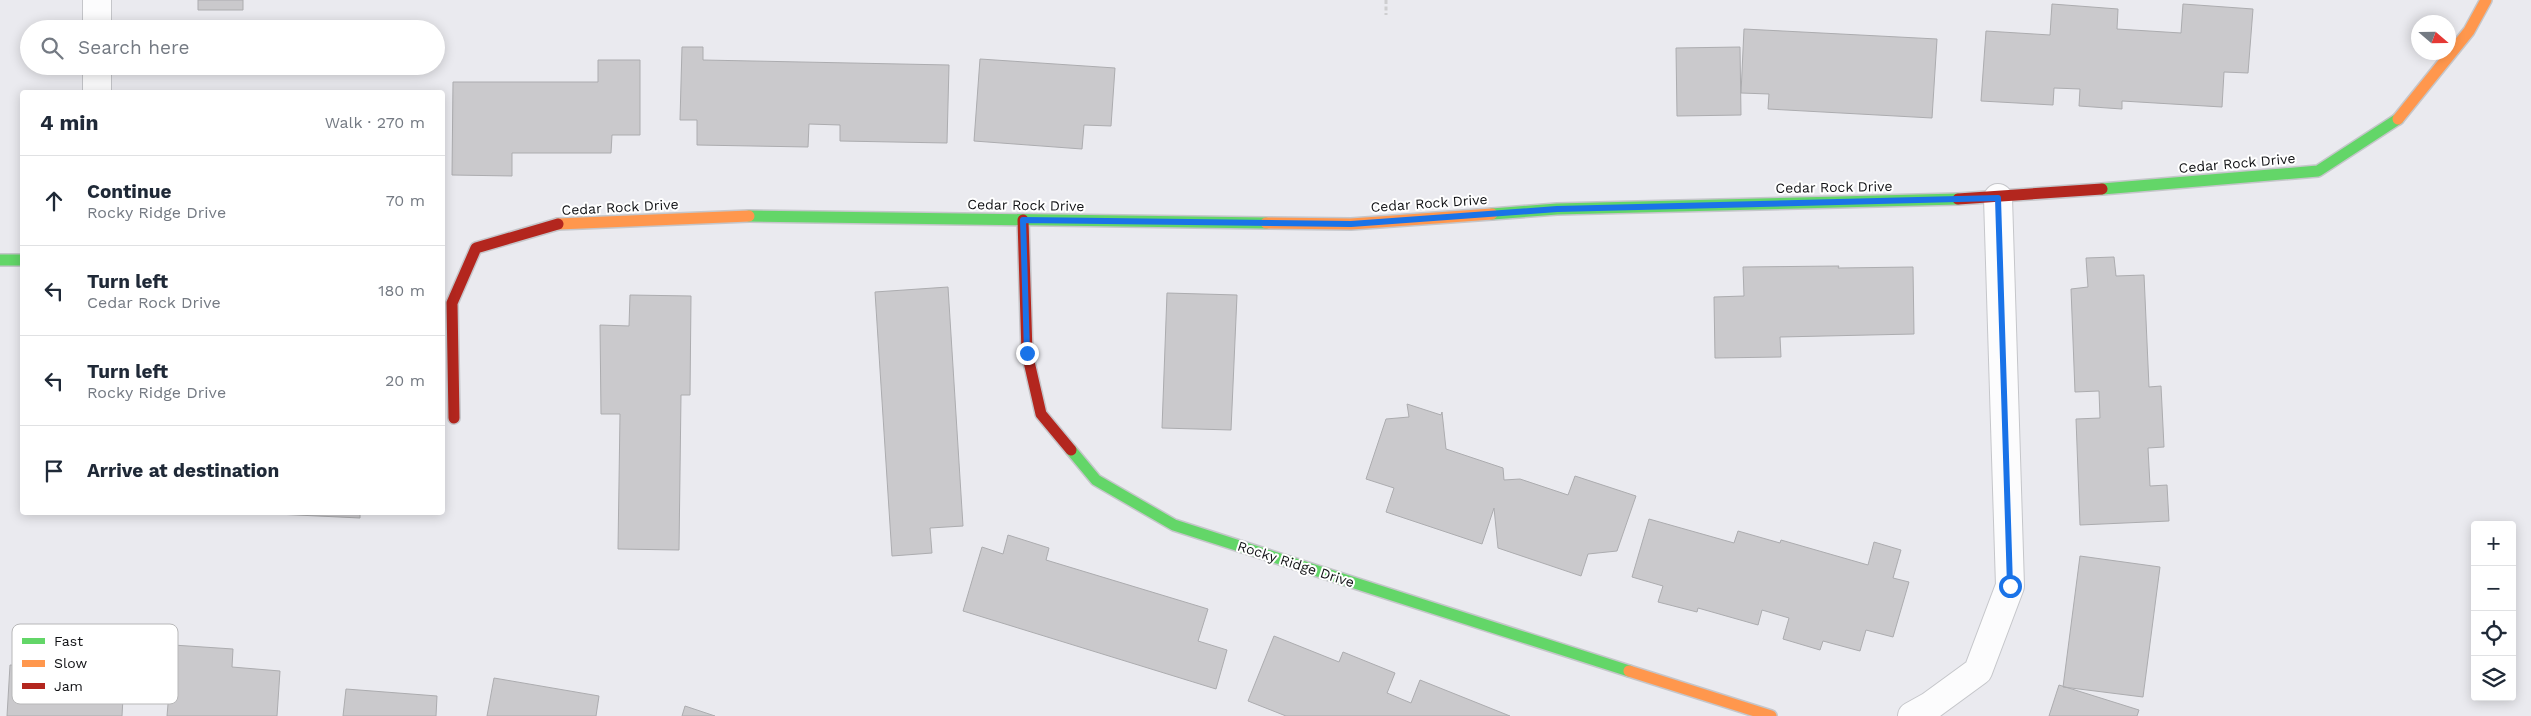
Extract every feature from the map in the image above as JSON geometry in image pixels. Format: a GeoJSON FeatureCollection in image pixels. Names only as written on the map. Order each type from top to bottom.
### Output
{"type":"FeatureCollection","features":[{"type":"Feature","properties":{"kind":"street"},"geometry":{"type":"LineString","coordinates":[[97,0],[97,20]]}},
{"type":"Feature","properties":{"kind":"street","name":"Cedar Rock Drive"},"geometry":{"type":"LineString","coordinates":[[454,418],[452,303],[476,248],[562,222],[763,216],[1351,224],[1557,209],[1998,198],[2318,171],[2401,117],[2468,31],[2486,0]]}},
{"type":"Feature","properties":{"kind":"street"},"geometry":{"type":"LineString","coordinates":[[97,75],[97,90]]}},
{"type":"Feature","properties":{"kind":"street"},"geometry":{"type":"LineString","coordinates":[[1912,716],[1930,706],[1978,671],[2010,586],[1998,198]]}},
{"type":"Feature","properties":{"kind":"street","name":"Rocky Ridge Drive"},"geometry":{"type":"LineString","coordinates":[[1023,220],[1027,353],[1041,414],[1096,480],[1174,524],[1772,716]]}},
{"type":"Feature","properties":{"kind":"street"},"geometry":{"type":"LineString","coordinates":[[0,260],[20,260]]}},
{"type":"Feature","properties":{"kind":"path"},"geometry":{"type":"LineString","coordinates":[[1386,0],[1386,15]]}},
{"type":"Feature","properties":{"kind":"building"},"geometry":{"type":"Polygon","coordinates":[[[198,0],[243,0],[243,10],[198,10],[198,0]]]}},
{"type":"Feature","properties":{"kind":"building"},"geometry":{"type":"Polygon","coordinates":[[[2052,4],[2118,9],[2117,29],[2181,33],[2183,4],[2253,9],[2248,73],[2224,72],[2222,107],[2122,101],[2122,109],[2079,106],[2080,89],[2054,88],[2053,105],[1981,101],[1986,31],[2050,35],[2052,4]]]}},
{"type":"Feature","properties":{"kind":"building"},"geometry":{"type":"Polygon","coordinates":[[[1744,29],[1937,39],[1932,118],[1768,109],[1769,94],[1741,93],[1744,29]]]}},
{"type":"Feature","properties":{"kind":"building"},"geometry":{"type":"Polygon","coordinates":[[[682,47],[703,47],[703,60],[949,65],[947,143],[840,141],[840,125],[809,124],[808,147],[697,145],[697,120],[680,120],[682,47]]]}},
{"type":"Feature","properties":{"kind":"building"},"geometry":{"type":"Polygon","coordinates":[[[1740,47],[1741,115],[1677,116],[1676,48],[1740,47]]]}},
{"type":"Feature","properties":{"kind":"building"},"geometry":{"type":"Polygon","coordinates":[[[980,59],[1115,68],[1111,126],[1084,125],[1082,149],[974,141],[980,59]]]}},
{"type":"Feature","properties":{"kind":"building"},"geometry":{"type":"Polygon","coordinates":[[[598,60],[640,60],[640,135],[612,135],[611,153],[512,153],[512,176],[452,175],[453,82],[598,82],[598,60]]]}},
{"type":"Feature","properties":{"kind":"building"},"geometry":{"type":"Polygon","coordinates":[[[2114,257],[2116,276],[2144,275],[2149,387],[2161,386],[2164,447],[2148,448],[2150,486],[2167,485],[2169,521],[2080,525],[2076,419],[2100,418],[2099,391],[2075,392],[2071,289],[2088,287],[2086,258],[2114,257]]]}},
{"type":"Feature","properties":{"kind":"building"},"geometry":{"type":"Polygon","coordinates":[[[1839,266],[1838,268],[1913,267],[1914,334],[1780,337],[1781,357],[1715,358],[1714,297],[1744,296],[1743,267],[1839,266]]]}},
{"type":"Feature","properties":{"kind":"building"},"geometry":{"type":"Polygon","coordinates":[[[948,287],[963,526],[930,528],[932,553],[892,556],[875,292],[948,287]]]}},
{"type":"Feature","properties":{"kind":"building"},"geometry":{"type":"Polygon","coordinates":[[[1167,293],[1237,295],[1231,430],[1162,428],[1167,293]]]}},
{"type":"Feature","properties":{"kind":"building"},"geometry":{"type":"Polygon","coordinates":[[[630,295],[691,296],[690,395],[681,395],[679,550],[618,549],[620,414],[601,414],[600,325],[629,326],[630,295]]]}},
{"type":"Feature","properties":{"kind":"building"},"geometry":{"type":"Polygon","coordinates":[[[1407,404],[1441,415],[1442,412],[1446,449],[1503,468],[1504,480],[1520,479],[1568,495],[1575,476],[1636,496],[1617,551],[1588,554],[1581,576],[1498,548],[1494,508],[1482,544],[1386,512],[1394,488],[1366,479],[1386,419],[1409,417],[1407,404]]]}},
{"type":"Feature","properties":{"kind":"building"},"geometry":{"type":"Polygon","coordinates":[[[297,515],[360,515],[360,518],[297,515]]]}},
{"type":"Feature","properties":{"kind":"building"},"geometry":{"type":"Polygon","coordinates":[[[1649,519],[1734,543],[1738,531],[1780,543],[1781,540],[1868,565],[1874,542],[1901,550],[1893,578],[1909,582],[1893,637],[1866,630],[1860,651],[1823,641],[1820,650],[1783,639],[1789,618],[1762,610],[1758,625],[1698,608],[1697,612],[1658,602],[1663,586],[1632,577],[1649,519]]]}},
{"type":"Feature","properties":{"kind":"building"},"geometry":{"type":"Polygon","coordinates":[[[1008,535],[1049,548],[1046,560],[1208,609],[1198,641],[1227,650],[1216,689],[963,611],[982,547],[1003,554],[1008,535]]]}},
{"type":"Feature","properties":{"kind":"building"},"geometry":{"type":"Polygon","coordinates":[[[2080,556],[2160,567],[2143,697],[2063,687],[2080,556]]]}},
{"type":"Feature","properties":{"kind":"building"},"geometry":{"type":"Polygon","coordinates":[[[1274,636],[1339,662],[1343,652],[1395,673],[1387,693],[1411,703],[1420,680],[1510,716],[1286,716],[1248,701],[1274,636]]]}},
{"type":"Feature","properties":{"kind":"building"},"geometry":{"type":"Polygon","coordinates":[[[178,645],[233,649],[232,667],[280,671],[277,716],[167,716],[168,704],[178,704],[178,645]]]}},
{"type":"Feature","properties":{"kind":"building"},"geometry":{"type":"Polygon","coordinates":[[[10,665],[12,665],[12,704],[123,704],[122,716],[7,716],[10,665]]]}},
{"type":"Feature","properties":{"kind":"building"},"geometry":{"type":"Polygon","coordinates":[[[494,678],[599,696],[596,716],[487,716],[494,678]]]}},
{"type":"Feature","properties":{"kind":"building"},"geometry":{"type":"Polygon","coordinates":[[[2059,685],[2139,710],[2137,716],[2049,716],[2059,685]]]}},
{"type":"Feature","properties":{"kind":"building"},"geometry":{"type":"Polygon","coordinates":[[[346,689],[437,696],[436,716],[343,716],[346,689]]]}},
{"type":"Feature","properties":{"kind":"building"},"geometry":{"type":"Polygon","coordinates":[[[685,706],[715,716],[682,716],[685,706]]]}},
{"type":"Feature","properties":{"kind":"traffic: fast"},"geometry":{"type":"LineString","coordinates":[[2102,189],[2318,171],[2398,119]]}},
{"type":"Feature","properties":{"kind":"traffic: fast"},"geometry":{"type":"LineString","coordinates":[[1492,214],[1557,209],[1958,199]]}},
{"type":"Feature","properties":{"kind":"traffic: fast"},"geometry":{"type":"LineString","coordinates":[[749,216],[1266,223]]}},
{"type":"Feature","properties":{"kind":"traffic: fast"},"geometry":{"type":"LineString","coordinates":[[0,260],[20,260]]}},
{"type":"Feature","properties":{"kind":"traffic: fast"},"geometry":{"type":"LineString","coordinates":[[1071,450],[1096,480],[1174,525],[1629,671]]}},
{"type":"Feature","properties":{"kind":"traffic: slow"},"geometry":{"type":"LineString","coordinates":[[2398,119],[2469,31],[2486,0]]}},
{"type":"Feature","properties":{"kind":"traffic: slow"},"geometry":{"type":"LineString","coordinates":[[1266,223],[1351,224],[1492,214]]}},
{"type":"Feature","properties":{"kind":"traffic: slow"},"geometry":{"type":"LineString","coordinates":[[558,224],[749,216]]}},
{"type":"Feature","properties":{"kind":"traffic: slow"},"geometry":{"type":"LineString","coordinates":[[1629,671],[1771,716]]}},
{"type":"Feature","properties":{"kind":"traffic: jam"},"geometry":{"type":"LineString","coordinates":[[1958,199],[2102,189]]}},
{"type":"Feature","properties":{"kind":"traffic: jam"},"geometry":{"type":"LineString","coordinates":[[1023,220],[1027,353],[1041,414],[1071,450]]}},
{"type":"Feature","properties":{"kind":"traffic: jam"},"geometry":{"type":"LineString","coordinates":[[454,418],[452,303],[476,248],[558,224]]}},
{"type":"Feature","properties":{"kind":"route"},"geometry":{"type":"LineString","coordinates":[[1027,353],[1023,220],[1351,224],[1557,209],[1998,198],[2010,586]]}}]}
